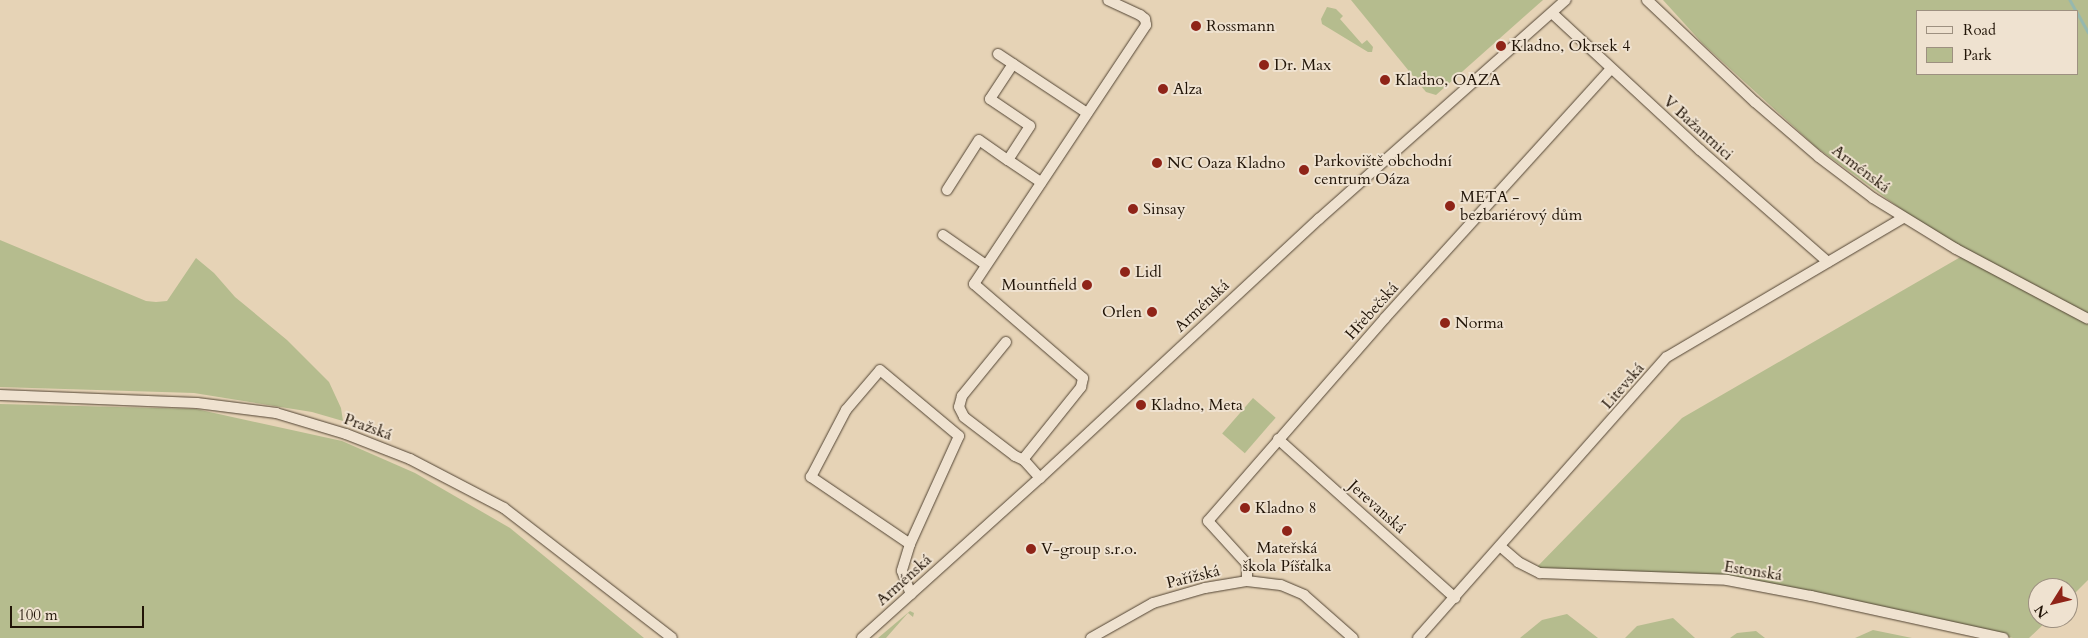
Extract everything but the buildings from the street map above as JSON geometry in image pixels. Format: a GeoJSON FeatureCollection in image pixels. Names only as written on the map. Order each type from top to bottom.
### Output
{"type":"FeatureCollection","features":[{"type":"Feature","properties":{"kind":"street"},"geometry":{"type":"LineString","coordinates":[[1024,460],[1081,387],[1083,378],[974,284],[1146,25],[1145,19],[1140,15],[1108,0]]}},
{"type":"Feature","properties":{"kind":"street","name":"Arménská"},"geometry":{"type":"LineString","coordinates":[[862,638],[1040,478],[1319,219],[1566,0]]}},
{"type":"Feature","properties":{"kind":"street","name":"Arménská"},"geometry":{"type":"LineString","coordinates":[[1647,0],[1736,86],[1819,157],[1903,218],[1956,249],[2088,319]]}},
{"type":"Feature","properties":{"kind":"street","name":"V Bažantnici"},"geometry":{"type":"LineString","coordinates":[[1552,13],[1700,150],[1828,262]]}},
{"type":"Feature","properties":{"kind":"street"},"geometry":{"type":"LineString","coordinates":[[998,54],[1087,113]]}},
{"type":"Feature","properties":{"kind":"street"},"geometry":{"type":"LineString","coordinates":[[1008,160],[1030,126],[990,99],[1014,64]]}},
{"type":"Feature","properties":{"kind":"street","name":"Hřebečská"},"geometry":{"type":"LineString","coordinates":[[1247,581],[1247,564],[1208,521],[1278,439],[1611,68]]}},
{"type":"Feature","properties":{"kind":"street"},"geometry":{"type":"LineString","coordinates":[[947,190],[980,140],[1041,182]]}},
{"type":"Feature","properties":{"kind":"street","name":"Litevská"},"geometry":{"type":"LineString","coordinates":[[1418,638],[1501,547],[1667,358],[1903,218]]}},
{"type":"Feature","properties":{"kind":"street"},"geometry":{"type":"LineString","coordinates":[[943,235],[986,265]]}},
{"type":"Feature","properties":{"kind":"street"},"geometry":{"type":"LineString","coordinates":[[1006,342],[962,396],[959,407],[964,417],[1015,456],[1024,460],[1040,478]]}},
{"type":"Feature","properties":{"kind":"street"},"geometry":{"type":"LineString","coordinates":[[910,544],[811,476],[846,410],[880,370],[959,436],[910,544],[902,571],[911,594]]}},
{"type":"Feature","properties":{"kind":"street","name":"Pražská"},"geometry":{"type":"LineString","coordinates":[[0,395],[197,402],[276,413],[346,434],[410,459],[504,508],[672,638]]}},
{"type":"Feature","properties":{"kind":"street","name":"Jerevanská"},"geometry":{"type":"LineString","coordinates":[[1278,439],[1455,598]]}},
{"type":"Feature","properties":{"kind":"street","name":"Estonská"},"geometry":{"type":"LineString","coordinates":[[1501,547],[1518,562],[1540,573],[1727,580],[1811,596],[2003,638]]}},
{"type":"Feature","properties":{"kind":"street","name":"Pařížská"},"geometry":{"type":"LineString","coordinates":[[1091,638],[1153,603],[1205,588],[1247,581],[1281,585],[1304,595],[1353,638]]}},
{"type":"Feature","properties":{"kind":"green space"},"geometry":{"type":"Polygon","coordinates":[[[1351,0],[1543,0],[1436,95],[1426,92],[1351,0]]]}},
{"type":"Feature","properties":{"kind":"green space"},"geometry":{"type":"Polygon","coordinates":[[[1663,0],[2088,0],[2088,580],[2078,590],[2078,578],[2028,578],[2028,628],[2040,628],[2029,638],[2013,638],[1730,577],[1535,569],[1682,418],[1964,255],[1816,147],[1703,44],[1663,0]]]}},
{"type":"Feature","properties":{"kind":"green space"},"geometry":{"type":"Polygon","coordinates":[[[1327,7],[1336,9],[1343,16],[1340,19],[1362,44],[1367,40],[1373,47],[1372,52],[1368,52],[1322,24],[1321,19],[1327,7]]]}},
{"type":"Feature","properties":{"kind":"green space"},"geometry":{"type":"Polygon","coordinates":[[[0,240],[146,301],[156,302],[167,301],[196,258],[214,273],[235,297],[287,340],[329,382],[341,408],[343,421],[312,412],[194,393],[0,387],[0,240]]]}},
{"type":"Feature","properties":{"kind":"green space"},"geometry":{"type":"Polygon","coordinates":[[[1253,398],[1276,418],[1245,453],[1222,433],[1253,398]]]}},
{"type":"Feature","properties":{"kind":"green space"},"geometry":{"type":"Polygon","coordinates":[[[0,404],[196,409],[342,441],[415,473],[510,528],[644,638],[0,638],[0,404]]]}},
{"type":"Feature","properties":{"kind":"green space"},"geometry":{"type":"Polygon","coordinates":[[[910,611],[914,613],[913,617],[908,613],[886,638],[878,638],[910,611]]]}},
{"type":"Feature","properties":{"kind":"green space"},"geometry":{"type":"Polygon","coordinates":[[[1567,614],[1598,638],[1520,638],[1542,620],[1567,614]]]}},
{"type":"Feature","properties":{"kind":"green space"},"geometry":{"type":"Polygon","coordinates":[[[1673,618],[1695,638],[1625,638],[1637,626],[1673,618]]]}},
{"type":"Feature","properties":{"kind":"green space"},"geometry":{"type":"Polygon","coordinates":[[[1873,630],[1912,638],[1855,638],[1873,630]]]}},
{"type":"Feature","properties":{"kind":"green space"},"geometry":{"type":"Polygon","coordinates":[[[1756,631],[1765,638],[1730,638],[1737,633],[1756,631]]]}},
{"type":"Feature","properties":{"kind":"waterway"},"geometry":{"type":"LineString","coordinates":[[2070,0],[2075,10]]}},
{"type":"Feature","properties":{"kind":"waterway"},"geometry":{"type":"LineString","coordinates":[[2078,14],[2088,32]]}},
{"type":"Feature","properties":{"kind":"place","name":"Rossmann"},"geometry":{"type":"Point","coordinates":[1196,26]}},
{"type":"Feature","properties":{"kind":"place","name":"Kladno, Okrsek 4"},"geometry":{"type":"Point","coordinates":[1501,46]}},
{"type":"Feature","properties":{"kind":"place","name":"Dr. Max"},"geometry":{"type":"Point","coordinates":[1264,65]}},
{"type":"Feature","properties":{"kind":"place","name":"Kladno, OAZA"},"geometry":{"type":"Point","coordinates":[1385,80]}},
{"type":"Feature","properties":{"kind":"place","name":"Alza"},"geometry":{"type":"Point","coordinates":[1163,89]}},
{"type":"Feature","properties":{"kind":"place","name":"NC Oaza Kladno"},"geometry":{"type":"Point","coordinates":[1157,163]}},
{"type":"Feature","properties":{"kind":"place","name":"Parkoviště obchodní centrum Oáza"},"geometry":{"type":"Point","coordinates":[1304,170]}},
{"type":"Feature","properties":{"kind":"place","name":"META - bezbariérový dům"},"geometry":{"type":"Point","coordinates":[1450,206]}},
{"type":"Feature","properties":{"kind":"place","name":"Sinsay"},"geometry":{"type":"Point","coordinates":[1133,209]}},
{"type":"Feature","properties":{"kind":"place","name":"Lidl"},"geometry":{"type":"Point","coordinates":[1125,272]}},
{"type":"Feature","properties":{"kind":"place","name":"Mountfield"},"geometry":{"type":"Point","coordinates":[1087,285]}},
{"type":"Feature","properties":{"kind":"place","name":"Orlen"},"geometry":{"type":"Point","coordinates":[1152,312]}},
{"type":"Feature","properties":{"kind":"place","name":"Norma"},"geometry":{"type":"Point","coordinates":[1445,323]}},
{"type":"Feature","properties":{"kind":"place","name":"Kladno, Meta"},"geometry":{"type":"Point","coordinates":[1141,405]}},
{"type":"Feature","properties":{"kind":"place","name":"Kladno 8"},"geometry":{"type":"Point","coordinates":[1245,508]}},
{"type":"Feature","properties":{"kind":"place","name":"Mateřská škola Píšťalka"},"geometry":{"type":"Point","coordinates":[1287,531]}},
{"type":"Feature","properties":{"kind":"place","name":"V-group s.r.o."},"geometry":{"type":"Point","coordinates":[1031,549]}}]}
